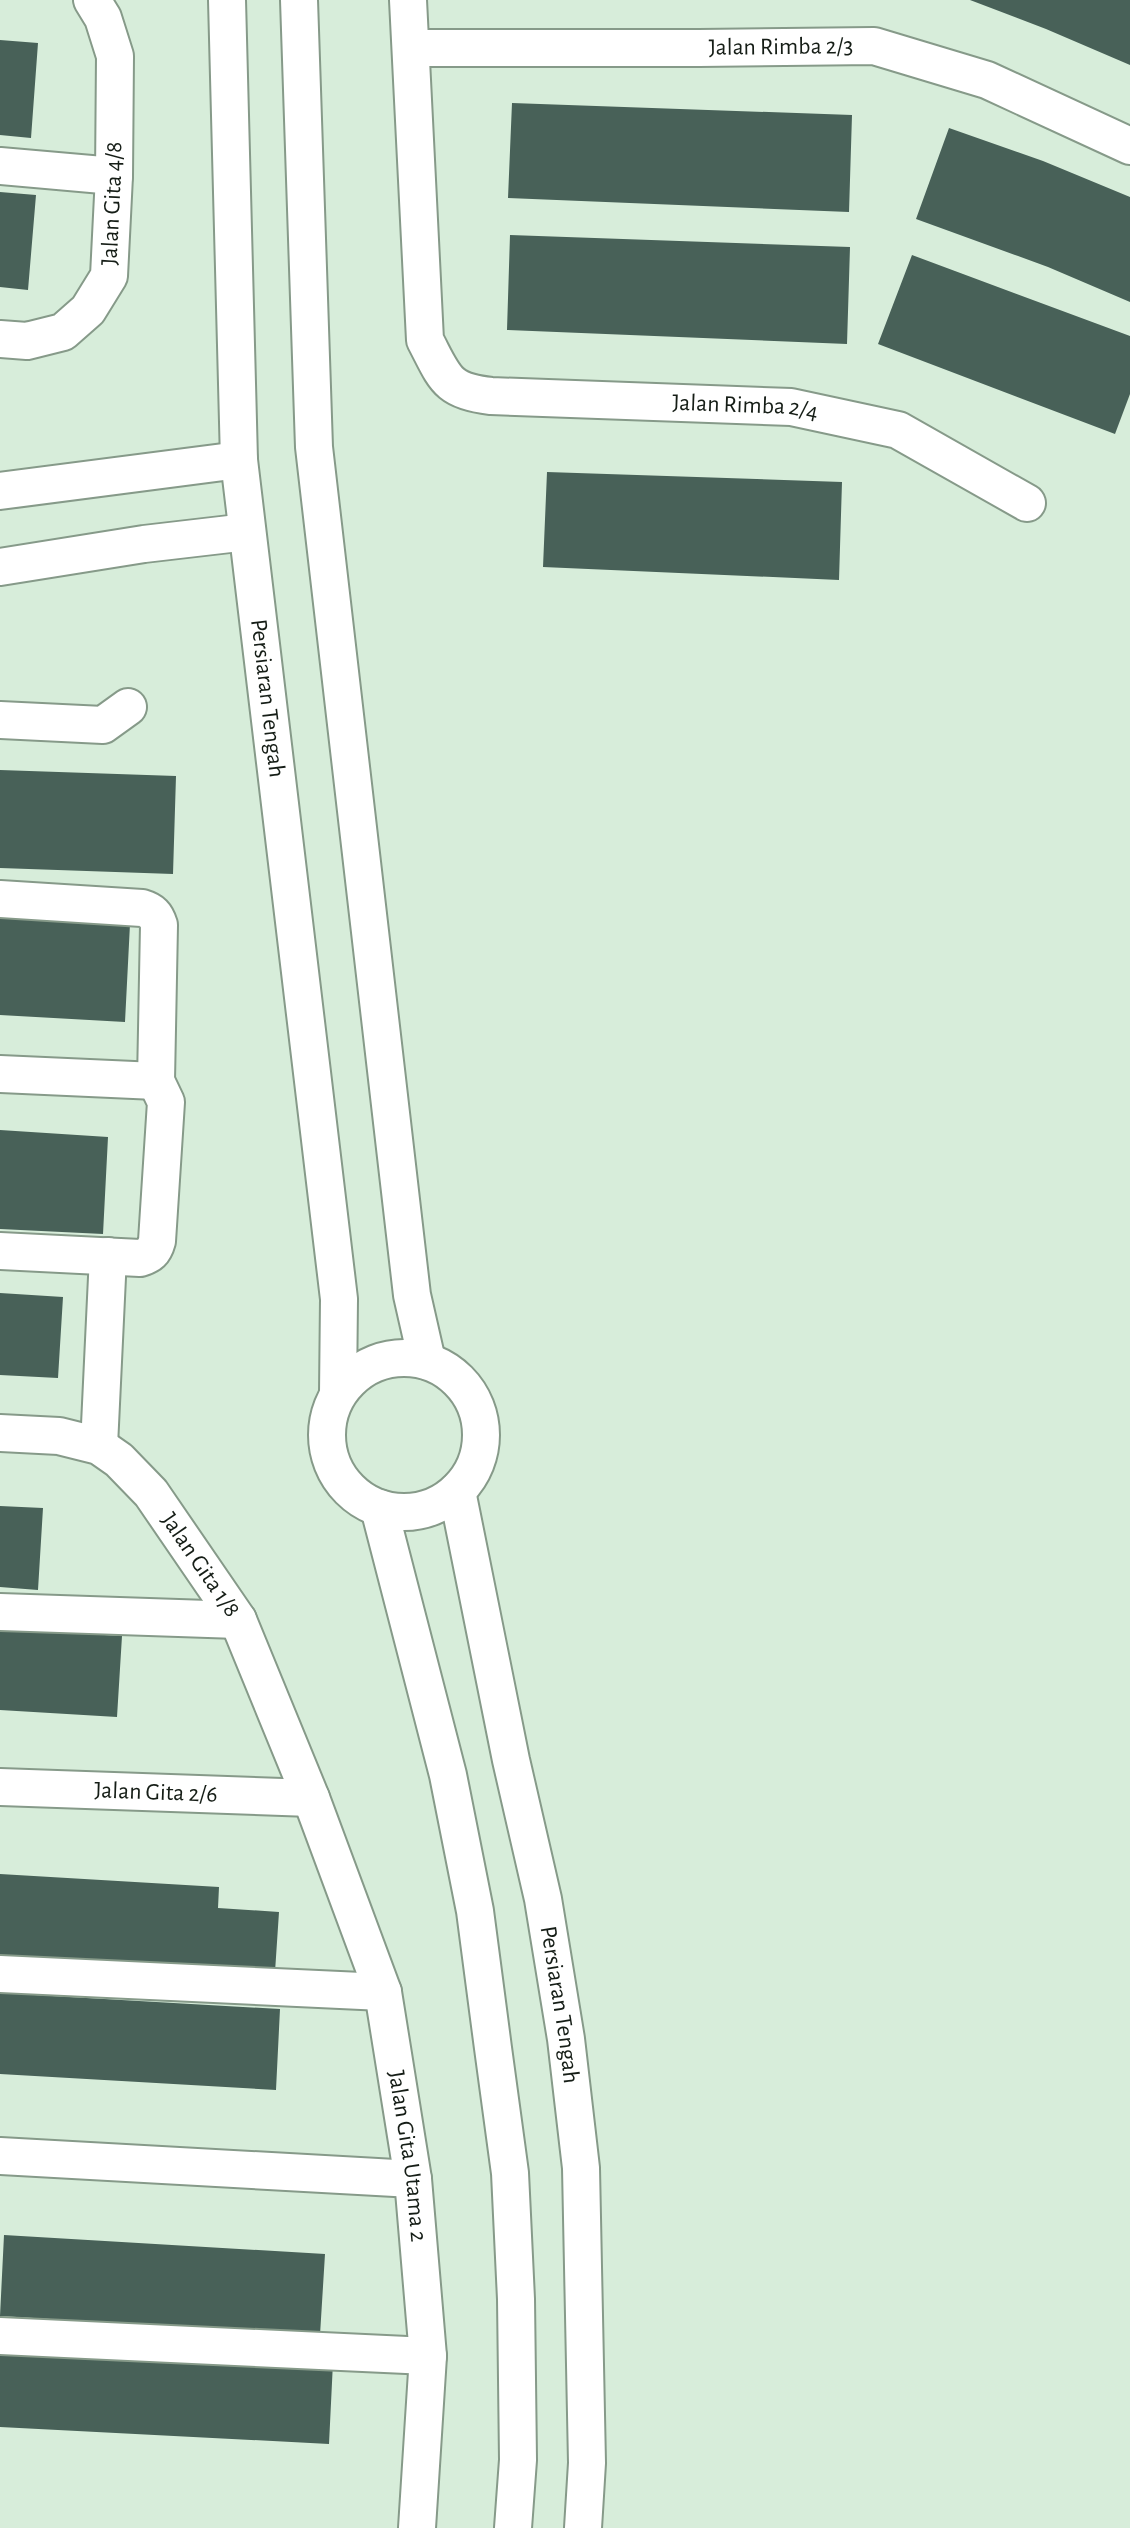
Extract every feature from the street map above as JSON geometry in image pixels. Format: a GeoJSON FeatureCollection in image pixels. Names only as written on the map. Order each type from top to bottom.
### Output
{"type":"FeatureCollection","features":[{"type":"Feature","properties":{"kind":"street","name":"Jalan Gita 4/8"},"geometry":{"type":"LineString","coordinates":[[0,339],[27,341],[63,332],[88,310],[109,276],[115,56],[103,18],[92,0]]}},
{"type":"Feature","properties":{"kind":"street","name":"Persiaran Tengah"},"geometry":{"type":"LineString","coordinates":[[227,0],[239,460],[339,1299],[338,1393]]}},
{"type":"Feature","properties":{"kind":"street"},"geometry":{"type":"LineString","coordinates":[[299,0],[314,447],[412,1295],[427,1361]]}},
{"type":"Feature","properties":{"kind":"street"},"geometry":{"type":"LineString","coordinates":[[408,0],[411,48]]}},
{"type":"Feature","properties":{"kind":"street","name":"Jalan Rimba 2/3"},"geometry":{"type":"LineString","coordinates":[[411,48],[874,46],[987,80],[1130,146]]}},
{"type":"Feature","properties":{"kind":"street","name":"Jalan Rimba 2/4"},"geometry":{"type":"LineString","coordinates":[[411,48],[425,340],[446,381],[468,393],[491,396],[807,410],[898,430],[1027,503]]}},
{"type":"Feature","properties":{"kind":"street"},"geometry":{"type":"LineString","coordinates":[[0,166],[114,176]]}},
{"type":"Feature","properties":{"kind":"street"},"geometry":{"type":"LineString","coordinates":[[0,491],[239,460]]}},
{"type":"Feature","properties":{"kind":"street"},"geometry":{"type":"LineString","coordinates":[[0,567],[144,544],[247,532]]}},
{"type":"Feature","properties":{"kind":"street"},"geometry":{"type":"LineString","coordinates":[[0,720],[103,725],[128,707]]}},
{"type":"Feature","properties":{"kind":"street"},"geometry":{"type":"LineString","coordinates":[[0,899],[142,908],[156,917],[159,925],[156,1081],[166,1102],[157,1241],[155,1250],[149,1256],[0,1251]]}},
{"type":"Feature","properties":{"kind":"street"},"geometry":{"type":"LineString","coordinates":[[0,1074],[156,1081]]}},
{"type":"Feature","properties":{"kind":"street"},"geometry":{"type":"LineString","coordinates":[[99,1446],[108,1256]]}},
{"type":"Feature","properties":{"kind":"street","name":"Persiaran Tengah"},"geometry":{"type":"LineString","coordinates":[[407,1357],[445,1369],[461,1382],[473,1399],[480,1418],[482,1438],[479,1458],[470,1477],[440,1504],[421,1511],[401,1513],[362,1500],[347,1487],[331,1461],[326,1432],[329,1411],[338,1393],[351,1377],[387,1359],[407,1357]]}},
{"type":"Feature","properties":{"kind":"street","name":"Jalan Gita 1/8"},"geometry":{"type":"LineString","coordinates":[[0,1433],[59,1436],[99,1446],[119,1460],[151,1493],[238,1620],[311,1798]]}},
{"type":"Feature","properties":{"kind":"street","name":"Persiaran Tengah"},"geometry":{"type":"LineString","coordinates":[[457,1491],[511,1760],[543,1899],[566,2039],[581,2168],[587,2463],[583,2528]]}},
{"type":"Feature","properties":{"kind":"street"},"geometry":{"type":"LineString","coordinates":[[379,1508],[448,1775],[475,1911],[500,2095],[510,2173],[516,2299],[518,2460],[513,2528]]}},
{"type":"Feature","properties":{"kind":"street"},"geometry":{"type":"LineString","coordinates":[[0,1612],[238,1620]]}},
{"type":"Feature","properties":{"kind":"street","name":"Jalan Gita 2/6"},"geometry":{"type":"LineString","coordinates":[[0,1787],[311,1798]]}},
{"type":"Feature","properties":{"kind":"street","name":"Jalan Gita Utama 2"},"geometry":{"type":"LineString","coordinates":[[311,1798],[383,1992],[413,2179],[428,2356],[417,2528]]}},
{"type":"Feature","properties":{"kind":"street"},"geometry":{"type":"LineString","coordinates":[[0,1974],[383,1992]]}},
{"type":"Feature","properties":{"kind":"street"},"geometry":{"type":"LineString","coordinates":[[0,2156],[413,2179]]}},
{"type":"Feature","properties":{"kind":"street"},"geometry":{"type":"LineString","coordinates":[[0,2336],[428,2356]]}},
{"type":"Feature","properties":{"kind":"building"},"geometry":{"type":"Polygon","coordinates":[[[970,0],[1130,0],[1130,65],[1046,29],[970,0]]]}},
{"type":"Feature","properties":{"kind":"building"},"geometry":{"type":"Polygon","coordinates":[[[0,40],[38,43],[31,138],[0,135],[0,40]]]}},
{"type":"Feature","properties":{"kind":"building"},"geometry":{"type":"Polygon","coordinates":[[[512,103],[852,115],[849,212],[508,198],[512,103]]]}},
{"type":"Feature","properties":{"kind":"building"},"geometry":{"type":"Polygon","coordinates":[[[949,128],[1043,161],[1130,197],[1130,302],[1048,267],[916,219],[949,128]]]}},
{"type":"Feature","properties":{"kind":"building"},"geometry":{"type":"Polygon","coordinates":[[[0,192],[36,195],[28,290],[0,287],[0,192]]]}},
{"type":"Feature","properties":{"kind":"building"},"geometry":{"type":"Polygon","coordinates":[[[510,235],[850,247],[847,344],[507,330],[510,235]]]}},
{"type":"Feature","properties":{"kind":"building"},"geometry":{"type":"Polygon","coordinates":[[[912,255],[1130,336],[1130,394],[1115,434],[878,344],[912,255]]]}},
{"type":"Feature","properties":{"kind":"building"},"geometry":{"type":"Polygon","coordinates":[[[547,472],[842,482],[839,580],[543,567],[547,472]]]}},
{"type":"Feature","properties":{"kind":"building"},"geometry":{"type":"Polygon","coordinates":[[[0,770],[176,776],[173,874],[0,868],[0,770]]]}},
{"type":"Feature","properties":{"kind":"building"},"geometry":{"type":"Polygon","coordinates":[[[0,917],[130,924],[125,1022],[0,1015],[0,917]]]}},
{"type":"Feature","properties":{"kind":"building"},"geometry":{"type":"Polygon","coordinates":[[[0,1130],[108,1137],[103,1234],[0,1229],[0,1130]]]}},
{"type":"Feature","properties":{"kind":"building"},"geometry":{"type":"Polygon","coordinates":[[[0,1293],[63,1297],[58,1378],[0,1375],[0,1293]]]}},
{"type":"Feature","properties":{"kind":"building"},"geometry":{"type":"Polygon","coordinates":[[[0,1506],[43,1508],[38,1590],[0,1587],[0,1506]]]}},
{"type":"Feature","properties":{"kind":"building"},"geometry":{"type":"Polygon","coordinates":[[[0,1629],[122,1636],[117,1717],[0,1710],[0,1629]]]}},
{"type":"Feature","properties":{"kind":"building"},"geometry":{"type":"Polygon","coordinates":[[[0,1874],[219,1887],[218,1908],[279,1912],[275,1972],[0,1956],[0,1874]]]}},
{"type":"Feature","properties":{"kind":"building"},"geometry":{"type":"Polygon","coordinates":[[[0,1993],[280,2009],[276,2090],[0,2074],[0,1993]]]}},
{"type":"Feature","properties":{"kind":"building"},"geometry":{"type":"Polygon","coordinates":[[[4,2235],[325,2254],[320,2335],[0,2316],[4,2235]]]}},
{"type":"Feature","properties":{"kind":"building"},"geometry":{"type":"Polygon","coordinates":[[[0,2345],[333,2362],[329,2444],[0,2427],[0,2345]]]}}]}
